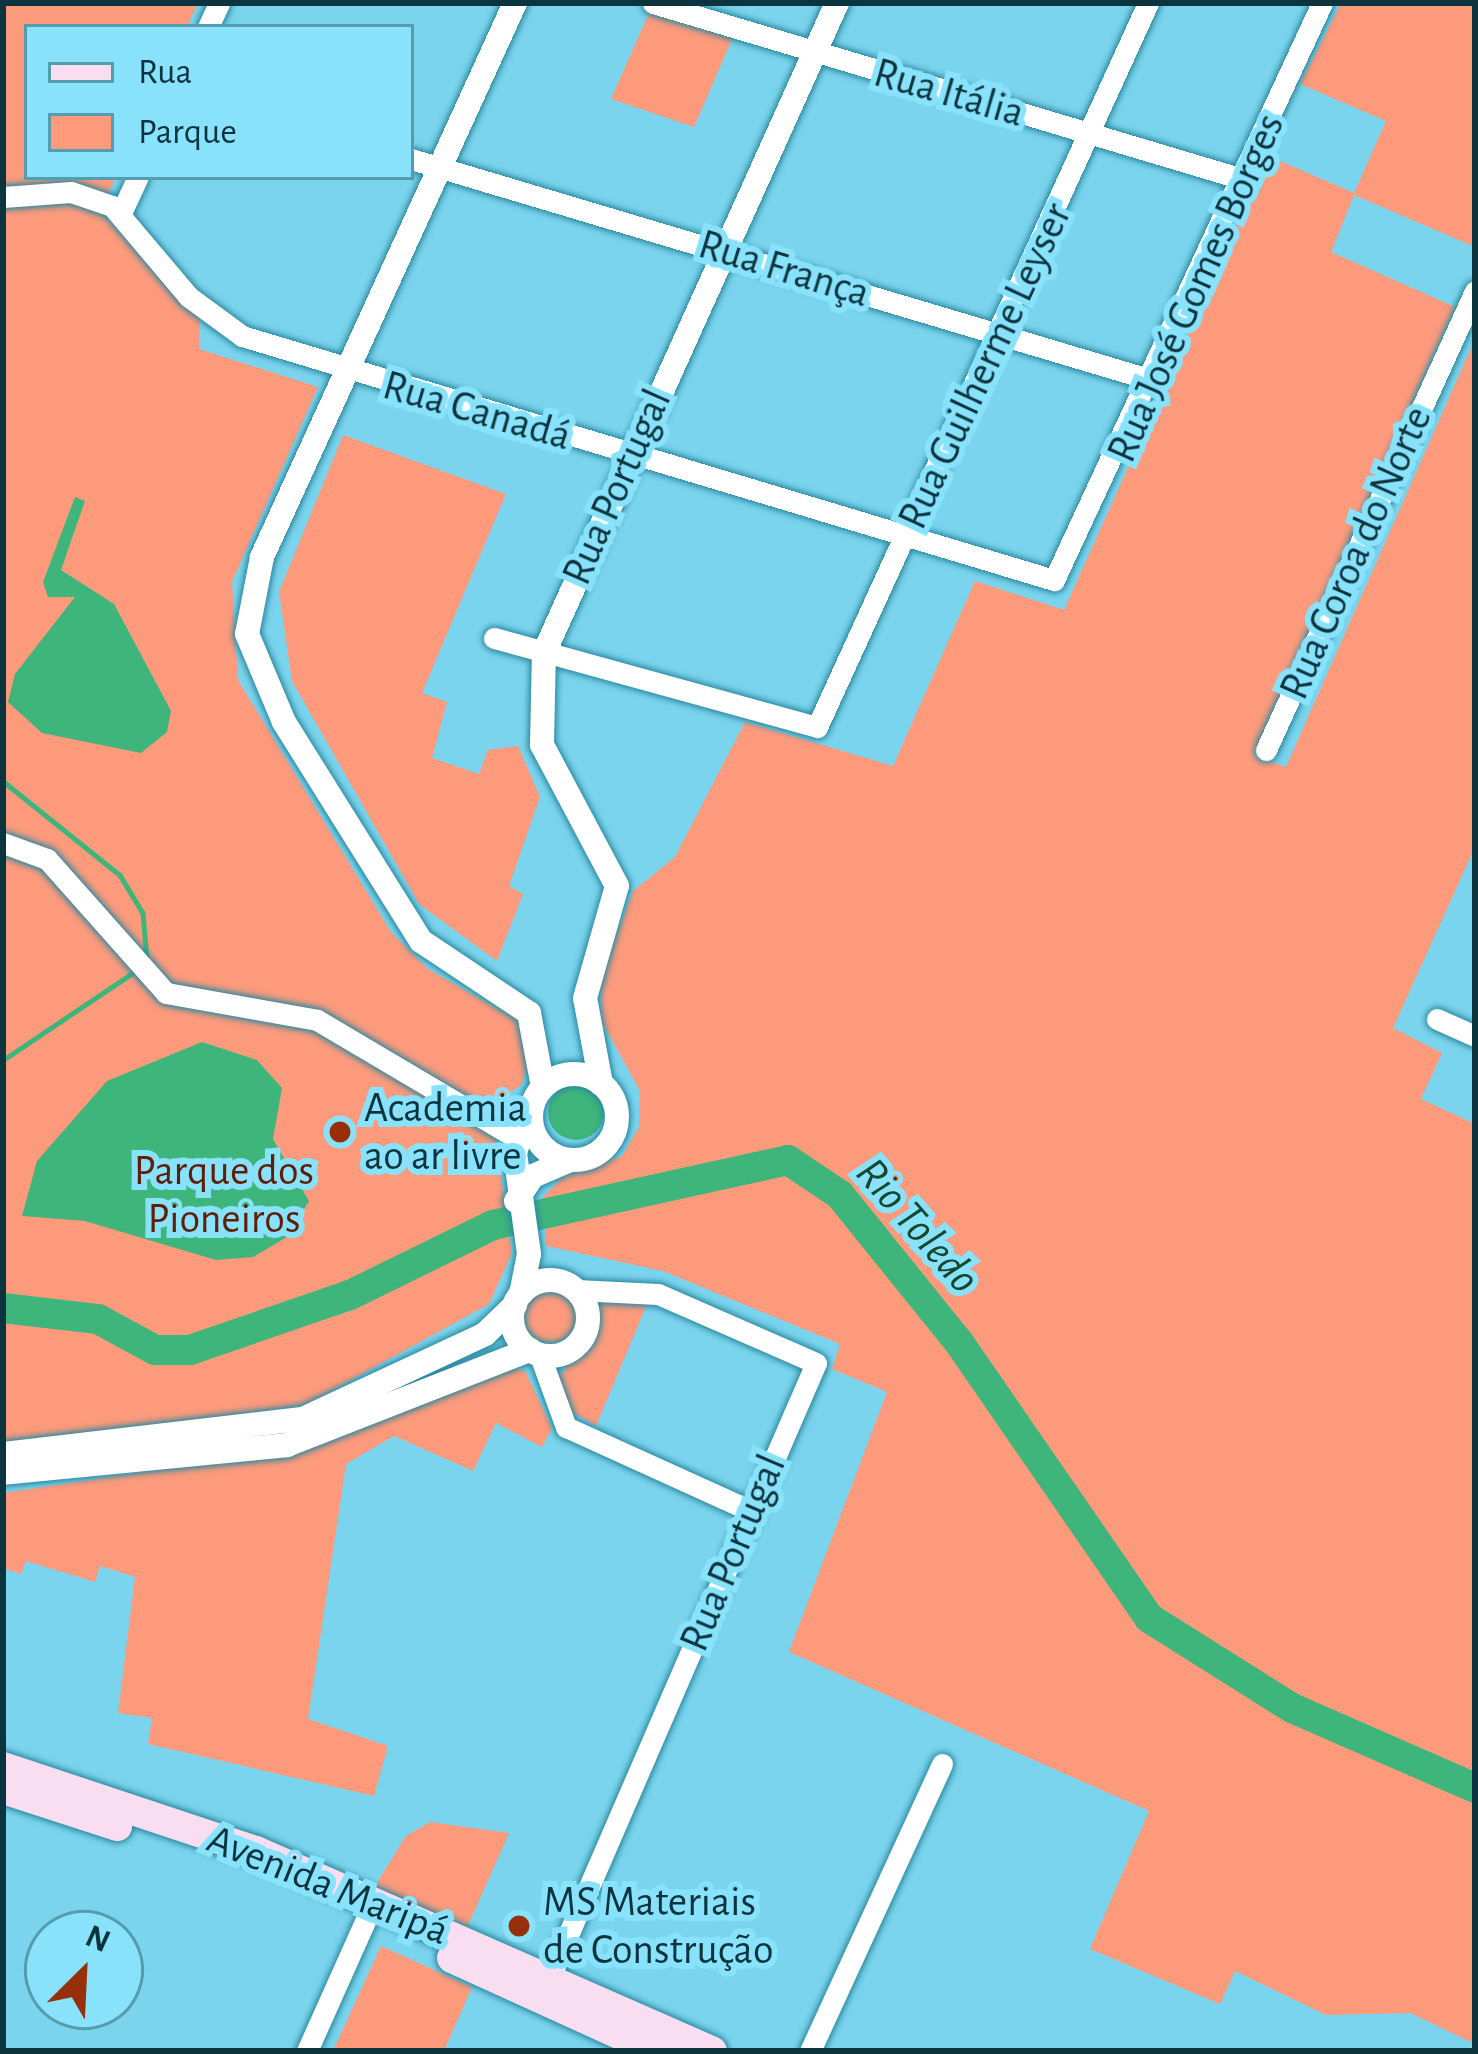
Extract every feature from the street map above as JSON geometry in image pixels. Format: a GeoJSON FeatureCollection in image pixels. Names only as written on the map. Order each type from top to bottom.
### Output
{"type":"FeatureCollection","features":[{"type":"Feature","properties":{"kind":"main road","name":"Avenida Maripá"},"geometry":{"type":"LineString","coordinates":[[3,1766],[256,1851],[712,2051]]}},
{"type":"Feature","properties":{"kind":"main road","name":"Avenida Maripá"},"geometry":{"type":"LineString","coordinates":[[3,1789],[366,1918],[656,2051]]}},
{"type":"Feature","properties":{"kind":"street"},"geometry":{"type":"LineString","coordinates":[[515,3],[262,556],[248,634],[284,722],[421,941],[529,1013],[530,1112],[517,1203],[527,1244],[514,1330],[535,1351],[566,1427],[752,1511]]}},
{"type":"Feature","properties":{"kind":"street","name":"Rua Itália"},"geometry":{"type":"LineString","coordinates":[[652,3],[1246,180]]}},
{"type":"Feature","properties":{"kind":"street","name":"Rua Portugal"},"geometry":{"type":"LineString","coordinates":[[601,1084],[588,979],[617,886],[542,745],[544,653],[837,3]]}},
{"type":"Feature","properties":{"kind":"street","name":"Rua Guilherme Leyser"},"geometry":{"type":"LineString","coordinates":[[544,653],[817,727],[1001,334],[1148,3]]}},
{"type":"Feature","properties":{"kind":"street","name":"Rua José Gomes Borges"},"geometry":{"type":"LineString","coordinates":[[1066,572],[1156,381],[1322,3]]}},
{"type":"Feature","properties":{"kind":"street","name":"Rua França"},"geometry":{"type":"LineString","coordinates":[[414,161],[1156,381]]}},
{"type":"Feature","properties":{"kind":"street"},"geometry":{"type":"LineString","coordinates":[[121,213],[137,180]]}},
{"type":"Feature","properties":{"kind":"street","name":"Rua Canadá"},"geometry":{"type":"LineString","coordinates":[[3,197],[70,192],[121,213],[210,317],[349,374],[1054,580],[1066,572]]}},
{"type":"Feature","properties":{"kind":"street","name":"Rua Coroa do Norte"},"geometry":{"type":"LineString","coordinates":[[1267,750],[1475,291]]}},
{"type":"Feature","properties":{"kind":"street"},"geometry":{"type":"LineString","coordinates":[[494,638],[544,653]]}},
{"type":"Feature","properties":{"kind":"street"},"geometry":{"type":"LineString","coordinates":[[3,843],[47,859],[134,956],[146,976],[181,1000],[317,1019],[470,1108],[530,1112]]}},
{"type":"Feature","properties":{"kind":"street"},"geometry":{"type":"LineString","coordinates":[[1437,1019],[1475,1036]]}},
{"type":"Feature","properties":{"kind":"street"},"geometry":{"type":"LineString","coordinates":[[517,1203],[532,1177],[597,1154],[614,1133],[616,1106],[601,1084],[565,1075],[530,1112]]}},
{"type":"Feature","properties":{"kind":"street"},"geometry":{"type":"LineString","coordinates":[[530,1112],[538,1142],[570,1160]]}},
{"type":"Feature","properties":{"kind":"street"},"geometry":{"type":"LineString","coordinates":[[3,1473],[287,1445],[535,1351],[567,1352],[584,1335],[565,1285],[527,1244]]}},
{"type":"Feature","properties":{"kind":"street"},"geometry":{"type":"LineString","coordinates":[[3,1454],[303,1419],[485,1334],[518,1299],[565,1285]]}},
{"type":"Feature","properties":{"kind":"street","name":"Rua Portugal"},"geometry":{"type":"LineString","coordinates":[[549,1979],[814,1359],[641,1289],[565,1285]]}},
{"type":"Feature","properties":{"kind":"street"},"geometry":{"type":"LineString","coordinates":[[810,2051],[942,1764]]}},
{"type":"Feature","properties":{"kind":"street"},"geometry":{"type":"LineString","coordinates":[[307,2051],[366,1918]]}},
{"type":"Feature","properties":{"kind":"green space","name":"Parque dos Pioneiros"},"geometry":{"type":"Polygon","coordinates":[[[3,3],[198,3],[188,24],[24,24],[24,180],[115,180],[100,211],[200,318],[199,349],[318,387],[232,582],[238,680],[391,932],[428,969],[517,1020],[528,1065],[521,1085],[491,1105],[512,1253],[489,1304],[306,1405],[3,1446],[3,3]]]}},
{"type":"Feature","properties":{"kind":"green space"},"geometry":{"type":"Polygon","coordinates":[[[1341,3],[1475,3],[1475,247],[1354,195],[1331,252],[1455,307],[1254,756],[1286,767],[1475,339],[1475,847],[1393,1028],[1442,1053],[1421,1099],[1475,1124],[1475,2044],[1410,2013],[1326,2015],[1235,1971],[1220,2004],[1090,1949],[1149,1811],[789,1652],[887,1392],[832,1369],[840,1344],[663,1271],[546,1246],[543,1197],[564,1176],[622,1156],[639,1127],[640,1091],[602,1022],[600,979],[633,891],[675,857],[745,722],[893,766],[975,581],[1064,610],[1268,156],[1354,193],[1386,121],[1300,84],[1341,3]]]}},
{"type":"Feature","properties":{"kind":"green space"},"geometry":{"type":"Polygon","coordinates":[[[649,13],[733,37],[694,127],[611,99],[649,13]]]}},
{"type":"Feature","properties":{"kind":"green space"},"geometry":{"type":"Polygon","coordinates":[[[343,435],[506,494],[422,693],[447,702],[432,758],[479,774],[488,750],[518,746],[540,797],[509,886],[523,894],[497,961],[419,904],[292,681],[279,592],[343,435]]]}},
{"type":"Feature","properties":{"kind":"green space"},"geometry":{"type":"Polygon","coordinates":[[[551,1283],[572,1292],[581,1313],[572,1334],[551,1343],[530,1334],[521,1313],[530,1292],[551,1283]]]}},
{"type":"Feature","properties":{"kind":"green space"},"geometry":{"type":"Polygon","coordinates":[[[595,1293],[650,1297],[596,1426],[562,1406],[557,1380],[593,1330],[595,1293]]]}},
{"type":"Feature","properties":{"kind":"green space"},"geometry":{"type":"Polygon","coordinates":[[[497,1363],[525,1371],[552,1428],[542,1447],[496,1423],[473,1471],[394,1436],[346,1464],[308,1719],[388,1746],[374,1796],[148,1744],[152,1718],[118,1713],[135,1577],[100,1566],[95,1582],[26,1561],[21,1574],[3,1568],[3,1493],[310,1447],[497,1363]]]}},
{"type":"Feature","properties":{"kind":"green space"},"geometry":{"type":"Polygon","coordinates":[[[430,1822],[509,1833],[466,1930],[373,1889],[406,1836],[430,1822]]]}},
{"type":"Feature","properties":{"kind":"green space"},"geometry":{"type":"Polygon","coordinates":[[[381,1946],[472,1987],[444,2051],[333,2051],[381,1946]]]}},
{"type":"Feature","properties":{"kind":"shaded area"},"geometry":{"type":"Polygon","coordinates":[[[75,497],[85,501],[61,570],[114,604],[171,711],[167,732],[141,753],[42,733],[8,702],[15,674],[75,597],[48,597],[43,582],[75,497]]]}},
{"type":"Feature","properties":{"kind":"shaded area"},"geometry":{"type":"Polygon","coordinates":[[[202,1042],[257,1060],[282,1088],[273,1139],[309,1201],[287,1237],[253,1257],[216,1260],[85,1221],[22,1216],[37,1161],[107,1081],[202,1042]]]}},
{"type":"Feature","properties":{"kind":"shaded area"},"geometry":{"type":"Polygon","coordinates":[[[576,1084],[596,1092],[604,1112],[596,1132],[576,1140],[556,1132],[548,1112],[556,1092],[576,1084]]]}},
{"type":"Feature","properties":{"kind":"waterway"},"geometry":{"type":"LineString","coordinates":[[3,781],[120,875],[143,913],[147,960]]}},
{"type":"Feature","properties":{"kind":"waterway"},"geometry":{"type":"LineString","coordinates":[[3,1060],[134,972]]}},
{"type":"Feature","properties":{"kind":"waterway","name":"Rio Toledo"},"geometry":{"type":"LineString","coordinates":[[3,1308],[98,1319],[155,1350],[190,1350],[350,1295],[493,1225],[788,1160],[840,1195],[958,1341],[1149,1618],[1292,1708],[1475,1788]]}},
{"type":"Feature","properties":{"kind":"place","name":"Academia ao ar livre"},"geometry":{"type":"Point","coordinates":[340,1132]}},
{"type":"Feature","properties":{"kind":"place","name":"MS Materiais de Construção"},"geometry":{"type":"Point","coordinates":[519,1926]}}]}
